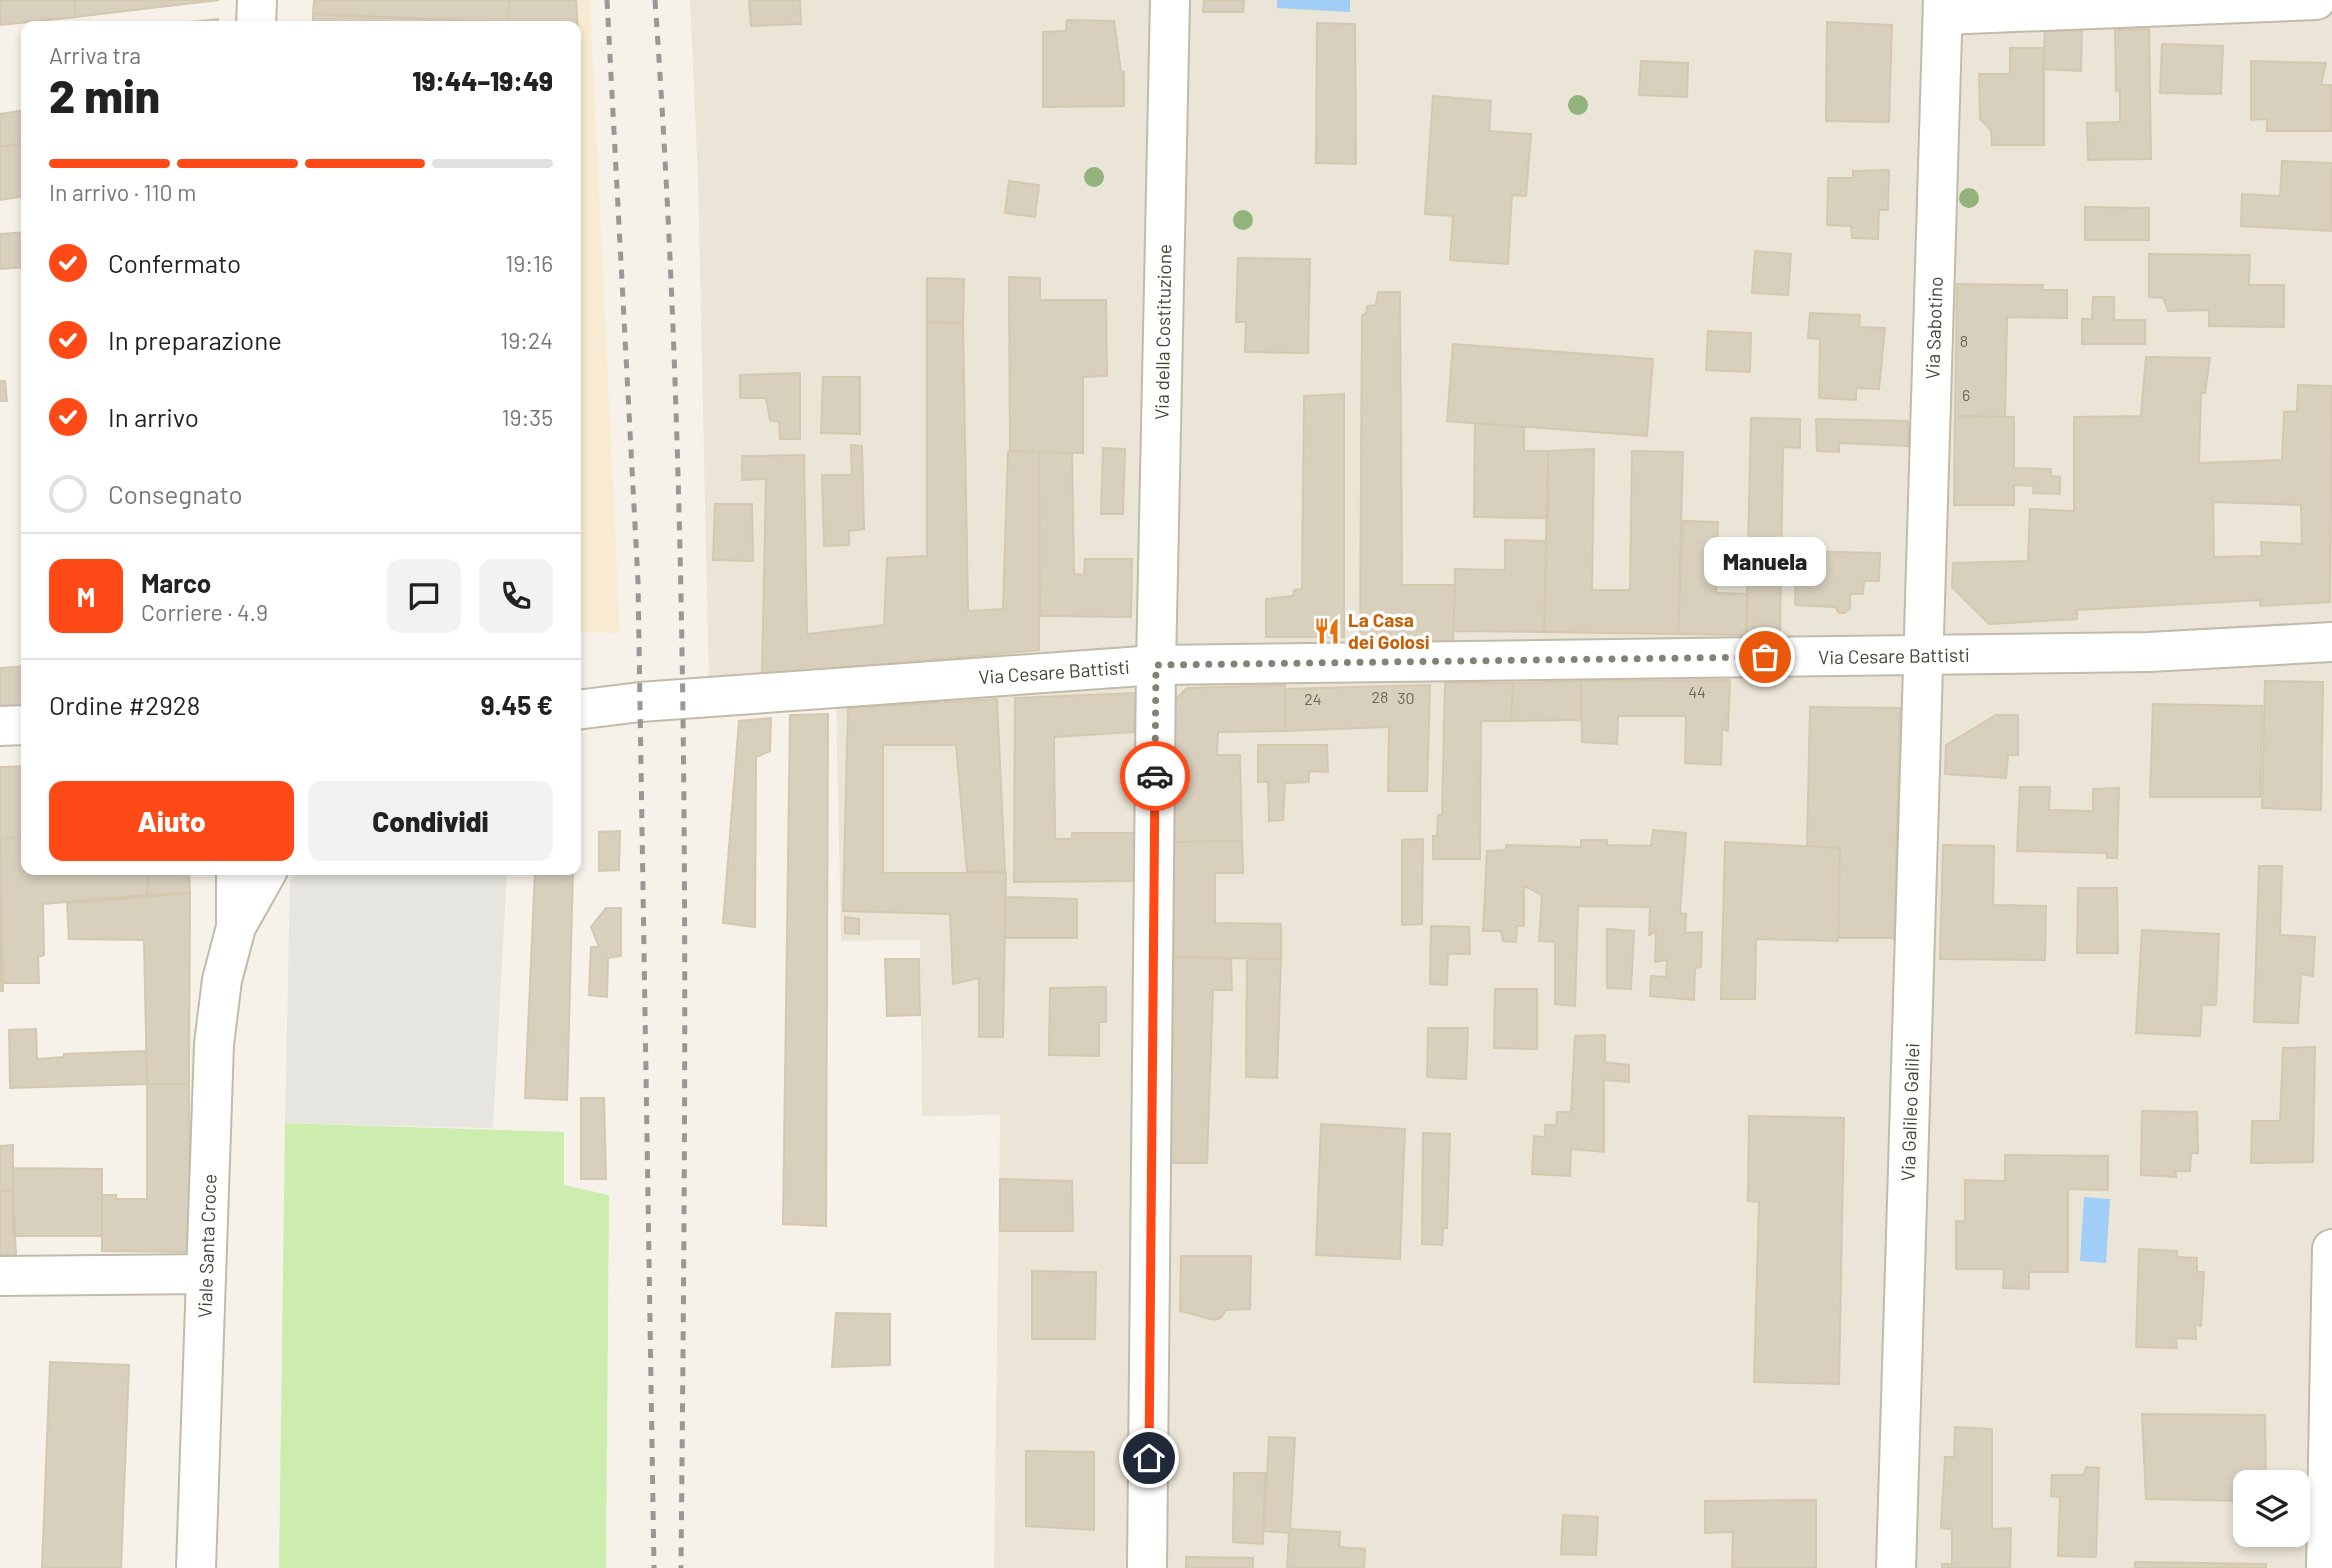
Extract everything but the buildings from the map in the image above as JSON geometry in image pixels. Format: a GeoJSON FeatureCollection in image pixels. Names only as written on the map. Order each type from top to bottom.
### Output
{"type":"FeatureCollection","features":[{"type":"Feature","properties":{"kind":"street"},"geometry":{"type":"LineString","coordinates":[[256,21],[257,0]]}},
{"type":"Feature","properties":{"kind":"street","name":"Via della Costituzione"},"geometry":{"type":"LineString","coordinates":[[1147,1568],[1156,665],[1170,0]]}},
{"type":"Feature","properties":{"kind":"street"},"geometry":{"type":"LineString","coordinates":[[1943,8],[2316,0]]}},
{"type":"Feature","properties":{"kind":"street","name":"Via Sabotino"},"geometry":{"type":"LineString","coordinates":[[1924,656],[1943,8]]}},
{"type":"Feature","properties":{"kind":"street","name":"Via Cesare Battisti"},"geometry":{"type":"LineString","coordinates":[[581,709],[640,702],[1156,665],[2149,652],[2332,642]]}},
{"type":"Feature","properties":{"kind":"street","name":"Via Galileo Galilei"},"geometry":{"type":"LineString","coordinates":[[1896,1568],[1924,656]]}},
{"type":"Feature","properties":{"kind":"street"},"geometry":{"type":"LineString","coordinates":[[0,726],[21,725]]}},
{"type":"Feature","properties":{"kind":"street","name":"Viale Santa Croce"},"geometry":{"type":"LineString","coordinates":[[236,875],[236,927]]}},
{"type":"Feature","properties":{"kind":"street","name":"Viale Santa Croce"},"geometry":{"type":"LineString","coordinates":[[196,1568],[214,1044],[222,980],[236,927],[265,875]]}},
{"type":"Feature","properties":{"kind":"street"},"geometry":{"type":"LineString","coordinates":[[2326,1568],[2332,1249]]}},
{"type":"Feature","properties":{"kind":"street"},"geometry":{"type":"LineString","coordinates":[[0,1276],[205,1274]]}},
{"type":"Feature","properties":{"kind":"shaded area"},"geometry":{"type":"Polygon","coordinates":[[[314,0],[590,0],[620,633],[581,632],[581,21],[313,21],[314,0]]]}},
{"type":"Feature","properties":{"kind":"shaded area"},"geometry":{"type":"Polygon","coordinates":[[[690,0],[1934,0],[1918,650],[709,687],[698,177],[690,0]]]}},
{"type":"Feature","properties":{"kind":"shaded area"},"geometry":{"type":"Polygon","coordinates":[[[1948,0],[2332,0],[2332,631],[1930,648],[1948,0]]]}},
{"type":"Feature","properties":{"kind":"shaded area"},"geometry":{"type":"Polygon","coordinates":[[[2332,654],[2332,1568],[1904,1568],[1932,664],[2332,654]]]}},
{"type":"Feature","properties":{"kind":"shaded area"},"geometry":{"type":"Polygon","coordinates":[[[1919,662],[1890,1568],[994,1568],[1000,1115],[922,1116],[920,940],[841,941],[836,697],[1168,675],[1919,662]]]}},
{"type":"Feature","properties":{"kind":"shaded area"},"geometry":{"type":"Polygon","coordinates":[[[294,875],[507,875],[493,1128],[285,1123],[290,882],[294,875]]]}},
{"type":"Feature","properties":{"kind":"green space"},"geometry":{"type":"Polygon","coordinates":[[[285,1123],[564,1132],[564,1185],[609,1195],[606,1568],[279,1568],[285,1123]]]}},
{"type":"Feature","properties":{"kind":"water"},"geometry":{"type":"Polygon","coordinates":[[[1277,0],[1350,0],[1350,12],[1277,8],[1277,0]]]}},
{"type":"Feature","properties":{"kind":"water"},"geometry":{"type":"Polygon","coordinates":[[[2084,1197],[2110,1199],[2106,1263],[2080,1261],[2084,1197]]]}},
{"type":"Feature","properties":{"kind":"railway"},"geometry":{"type":"LineString","coordinates":[[607,0],[638,581],[654,1568]]}},
{"type":"Feature","properties":{"kind":"railway"},"geometry":{"type":"LineString","coordinates":[[655,0],[667,196],[681,588],[685,980],[681,1568]]}},
{"type":"Feature","properties":{"kind":"way so far"},"geometry":{"type":"LineString","coordinates":[[1155,776],[1156,665],[1765,657]]}},
{"type":"Feature","properties":{"kind":"place","name":"La Casa dei Golosi"},"geometry":{"type":"Point","coordinates":[1327,631]}},
{"type":"Feature","properties":{"kind":"place","name":"Manuela"},"geometry":{"type":"Point","coordinates":[1765,657]}},
{"type":"Feature","properties":{"kind":"route"},"geometry":{"type":"LineString","coordinates":[[1149,1458],[1155,776]]}}]}
